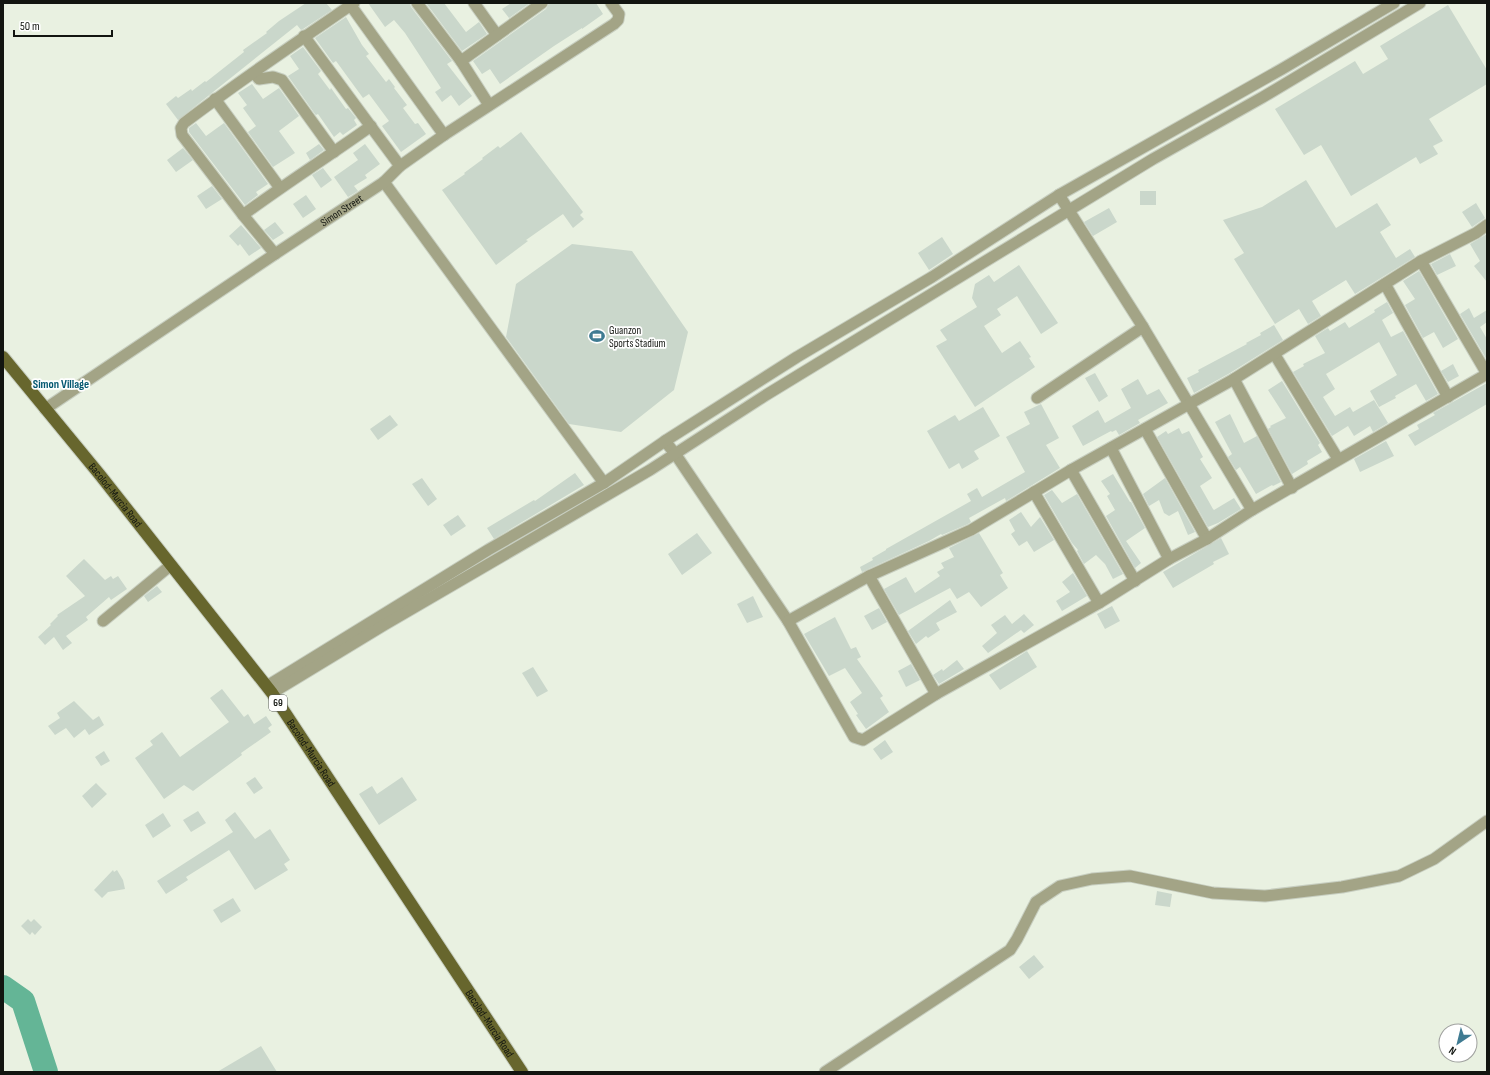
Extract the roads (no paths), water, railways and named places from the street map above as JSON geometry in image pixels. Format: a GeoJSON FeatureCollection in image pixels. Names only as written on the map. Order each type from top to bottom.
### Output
{"type":"FeatureCollection","features":[{"type":"Feature","properties":{"kind":"main road","name":"Bacolod-Murcia Road"},"geometry":{"type":"LineString","coordinates":[[3,356],[100,475],[269,689],[522,1072]]}},
{"type":"Feature","properties":{"kind":"street"},"geometry":{"type":"LineString","coordinates":[[417,3],[461,61],[489,105]]}},
{"type":"Feature","properties":{"kind":"street"},"geometry":{"type":"LineString","coordinates":[[474,3],[497,35]]}},
{"type":"Feature","properties":{"kind":"street"},"geometry":{"type":"LineString","coordinates":[[461,61],[542,3]]}},
{"type":"Feature","properties":{"kind":"street","name":"Simon Street"},"geometry":{"type":"LineString","coordinates":[[45,408],[384,182],[400,166],[444,135],[614,24],[618,20],[619,14],[611,3]]}},
{"type":"Feature","properties":{"kind":"street"},"geometry":{"type":"LineString","coordinates":[[269,689],[348,635],[488,550],[604,483],[665,441],[797,357],[932,277],[1059,195],[1282,69],[1394,3]]}},
{"type":"Feature","properties":{"kind":"street"},"geometry":{"type":"LineString","coordinates":[[269,689],[480,569],[676,454],[766,395],[1069,210],[1263,97],[1420,3]]}},
{"type":"Feature","properties":{"kind":"street"},"geometry":{"type":"LineString","coordinates":[[275,254],[182,135],[181,128],[184,123],[215,99],[254,73],[304,36],[351,4],[444,135]]}},
{"type":"Feature","properties":{"kind":"street"},"geometry":{"type":"LineString","coordinates":[[304,36],[400,166]]}},
{"type":"Feature","properties":{"kind":"street"},"geometry":{"type":"LineString","coordinates":[[254,73],[259,79],[273,77],[282,80],[334,152]]}},
{"type":"Feature","properties":{"kind":"street"},"geometry":{"type":"LineString","coordinates":[[215,99],[280,188]]}},
{"type":"Feature","properties":{"kind":"street"},"geometry":{"type":"LineString","coordinates":[[243,215],[371,126]]}},
{"type":"Feature","properties":{"kind":"street"},"geometry":{"type":"LineString","coordinates":[[1181,126],[1189,139]]}},
{"type":"Feature","properties":{"kind":"street"},"geometry":{"type":"LineString","coordinates":[[384,182],[604,483]]}},
{"type":"Feature","properties":{"kind":"street"},"geometry":{"type":"LineString","coordinates":[[1059,195],[1143,326],[1252,510]]}},
{"type":"Feature","properties":{"kind":"street"},"geometry":{"type":"LineString","coordinates":[[788,621],[869,576],[971,530],[1071,470],[1275,355],[1422,261],[1476,233],[1487,225]]}},
{"type":"Feature","properties":{"kind":"street"},"geometry":{"type":"LineString","coordinates":[[665,441],[676,454],[788,621],[854,736],[863,740],[936,694],[1099,603],[1338,459],[1487,374],[1422,261]]}},
{"type":"Feature","properties":{"kind":"street"},"geometry":{"type":"LineString","coordinates":[[1385,284],[1448,397]]}},
{"type":"Feature","properties":{"kind":"street"},"geometry":{"type":"LineString","coordinates":[[1037,398],[1143,326]]}},
{"type":"Feature","properties":{"kind":"street"},"geometry":{"type":"LineString","coordinates":[[1275,355],[1338,459]]}},
{"type":"Feature","properties":{"kind":"street"},"geometry":{"type":"LineString","coordinates":[[1234,379],[1292,488]]}},
{"type":"Feature","properties":{"kind":"street"},"geometry":{"type":"LineString","coordinates":[[1145,429],[1207,539]]}},
{"type":"Feature","properties":{"kind":"street"},"geometry":{"type":"LineString","coordinates":[[1111,448],[1170,560]]}},
{"type":"Feature","properties":{"kind":"street"},"geometry":{"type":"LineString","coordinates":[[1071,470],[1135,581]]}},
{"type":"Feature","properties":{"kind":"street"},"geometry":{"type":"LineString","coordinates":[[1034,492],[1099,603]]}},
{"type":"Feature","properties":{"kind":"street"},"geometry":{"type":"LineString","coordinates":[[472,561],[480,569]]}},
{"type":"Feature","properties":{"kind":"street"},"geometry":{"type":"LineString","coordinates":[[103,621],[171,565]]}},
{"type":"Feature","properties":{"kind":"street"},"geometry":{"type":"LineString","coordinates":[[869,576],[936,694]]}},
{"type":"Feature","properties":{"kind":"street"},"geometry":{"type":"LineString","coordinates":[[825,1072],[1010,950],[1036,902],[1060,886],[1092,879],[1130,876],[1214,893],[1264,896],[1342,887],[1399,876],[1434,859],[1487,822]]}},
{"type":"Feature","properties":{"kind":"waterway"},"geometry":{"type":"LineString","coordinates":[[3,987],[23,1001],[46,1072]]}},
{"type":"Feature","properties":{"kind":"place","name":"Guanzon Sports Stadium"},"geometry":{"type":"Point","coordinates":[597,336]}},
{"type":"Feature","properties":{"kind":"district","name":"Simon Village"},"geometry":{"type":"Point","coordinates":[61,384]}}]}
